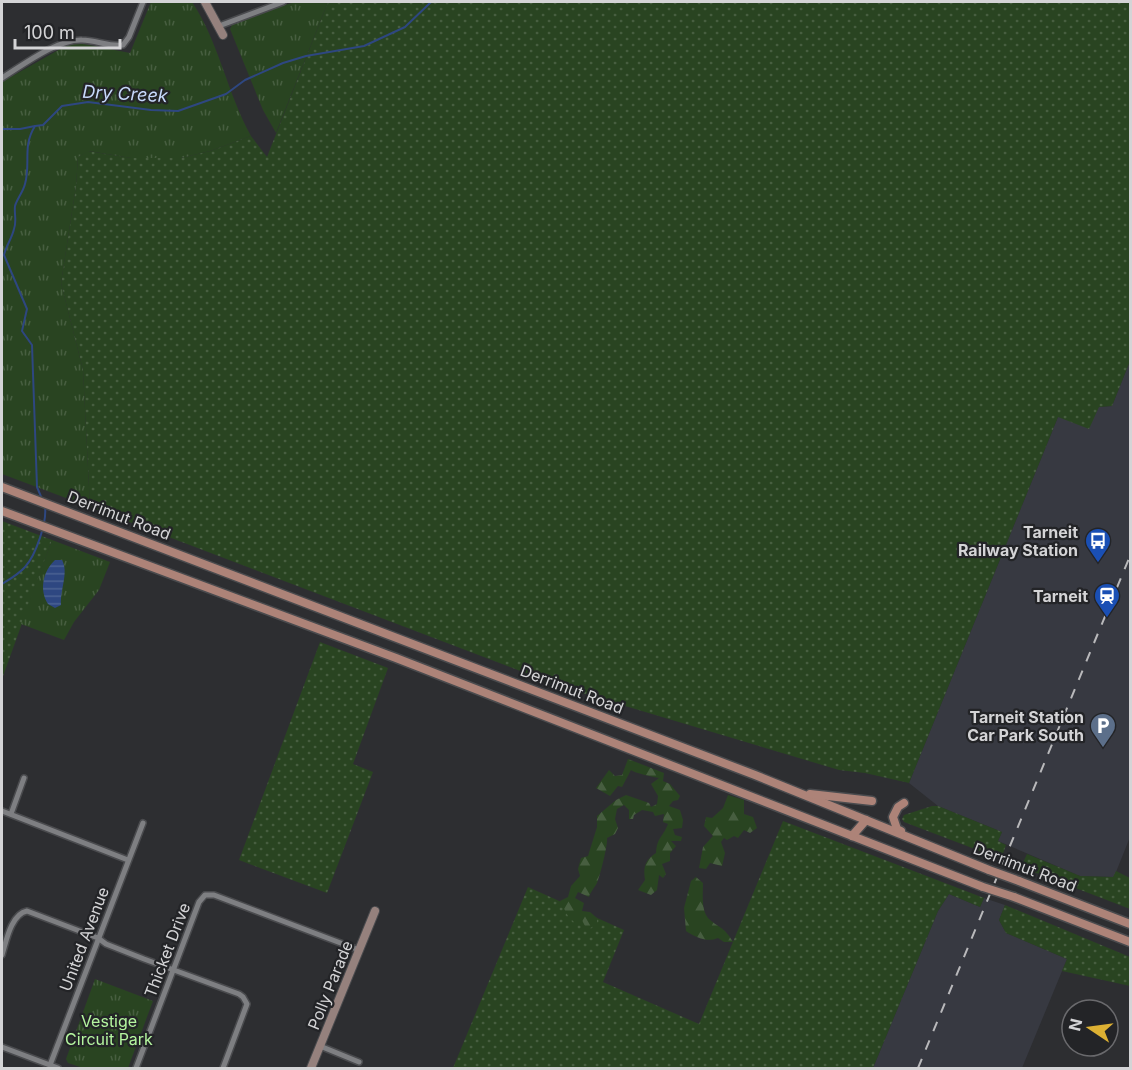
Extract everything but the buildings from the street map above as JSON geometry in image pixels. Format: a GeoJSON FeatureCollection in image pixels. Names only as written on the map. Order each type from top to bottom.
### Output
{"type":"FeatureCollection","features":[{"type":"Feature","properties":{"kind":"main road","name":"Derrimut Road"},"geometry":{"type":"LineString","coordinates":[[2,487],[801,794],[989,870],[1131,924]]}},
{"type":"Feature","properties":{"kind":"main road","name":"Derrimut Road"},"geometry":{"type":"LineString","coordinates":[[4,511],[407,662],[745,792],[983,887],[1131,942]]}},
{"type":"Feature","properties":{"kind":"main road"},"geometry":{"type":"LineString","coordinates":[[801,794],[872,801]]}},
{"type":"Feature","properties":{"kind":"main road"},"geometry":{"type":"LineString","coordinates":[[904,803],[898,807],[893,821],[897,829],[908,836]]}},
{"type":"Feature","properties":{"kind":"main road"},"geometry":{"type":"LineString","coordinates":[[852,836],[856,816]]}},
{"type":"Feature","properties":{"kind":"main road"},"geometry":{"type":"LineString","coordinates":[[852,836],[866,820]]}},
{"type":"Feature","properties":{"kind":"street"},"geometry":{"type":"LineString","coordinates":[[2,78],[68,41],[82,39],[115,46],[123,45],[143,2]]}},
{"type":"Feature","properties":{"kind":"street"},"geometry":{"type":"LineString","coordinates":[[205,2],[223,34]]}},
{"type":"Feature","properties":{"kind":"street"},"geometry":{"type":"LineString","coordinates":[[219,26],[283,2]]}},
{"type":"Feature","properties":{"kind":"street"},"geometry":{"type":"LineString","coordinates":[[11,814],[24,778]]}},
{"type":"Feature","properties":{"kind":"street"},"geometry":{"type":"LineString","coordinates":[[2,811],[128,860]]}},
{"type":"Feature","properties":{"kind":"street","name":"United Avenue"},"geometry":{"type":"LineString","coordinates":[[50,1065],[143,823]]}},
{"type":"Feature","properties":{"kind":"street","name":"Thicket Drive"},"geometry":{"type":"LineString","coordinates":[[136,1068],[200,902],[205,895],[210,894],[359,950]]}},
{"type":"Feature","properties":{"kind":"street"},"geometry":{"type":"LineString","coordinates":[[2,955],[16,918],[24,911],[99,938],[106,944],[239,994],[246,1000],[246,1009],[223,1068]]}},
{"type":"Feature","properties":{"kind":"street","name":"Polly Parade"},"geometry":{"type":"LineString","coordinates":[[310,1068],[375,911]]}},
{"type":"Feature","properties":{"kind":"street"},"geometry":{"type":"LineString","coordinates":[[320,1046],[359,1062]]}},
{"type":"Feature","properties":{"kind":"street"},"geometry":{"type":"LineString","coordinates":[[2,1047],[58,1068]]}},
{"type":"Feature","properties":{"kind":"shaded area"},"geometry":{"type":"Polygon","coordinates":[[[1130,361],[1130,837],[1114,877],[1080,876],[998,841],[1002,832],[938,806],[909,783],[1058,417],[1112,406],[1130,361]]]}},
{"type":"Feature","properties":{"kind":"shaded area"},"geometry":{"type":"Polygon","coordinates":[[[949,894],[980,907],[984,898],[1005,905],[999,920],[1006,933],[1067,959],[1022,1068],[873,1068],[938,911],[949,894]]]}},
{"type":"Feature","properties":{"kind":"green space"},"geometry":{"type":"Polygon","coordinates":[[[151,2],[192,2],[209,34],[235,103],[251,136],[210,151],[181,158],[131,158],[89,151],[78,157],[76,186],[61,283],[83,370],[90,507],[2,474],[2,82],[69,44],[84,44],[130,53],[151,2]]]}},
{"type":"Feature","properties":{"kind":"green space"},"geometry":{"type":"Polygon","coordinates":[[[296,2],[328,2],[276,133],[263,110],[230,29],[232,25],[296,2]]]}},
{"type":"Feature","properties":{"kind":"green space"},"geometry":{"type":"Polygon","coordinates":[[[328,2],[1130,2],[1130,361],[1112,406],[1099,407],[1089,429],[1058,417],[909,783],[839,770],[565,688],[90,507],[83,370],[61,283],[76,186],[78,157],[88,151],[131,158],[181,158],[210,151],[251,136],[267,157],[328,2]]]}},
{"type":"Feature","properties":{"kind":"green space"},"geometry":{"type":"Polygon","coordinates":[[[2,521],[52,540],[2,679],[2,521]]]}},
{"type":"Feature","properties":{"kind":"green space"},"geometry":{"type":"Polygon","coordinates":[[[52,540],[110,562],[99,590],[74,622],[64,640],[21,624],[52,540]]]}},
{"type":"Feature","properties":{"kind":"green space"},"geometry":{"type":"Polygon","coordinates":[[[320,642],[388,668],[353,764],[373,772],[327,893],[239,860],[320,642]]]}},
{"type":"Feature","properties":{"kind":"green space"},"geometry":{"type":"Polygon","coordinates":[[[628,759],[664,773],[663,781],[670,784],[680,796],[669,806],[680,810],[683,820],[682,828],[673,829],[675,835],[682,837],[681,841],[671,841],[676,846],[670,853],[670,861],[662,864],[666,874],[663,878],[659,875],[657,890],[651,895],[638,890],[645,880],[646,864],[649,858],[656,853],[659,840],[668,824],[663,822],[664,814],[655,816],[653,812],[642,810],[634,815],[633,819],[629,819],[629,810],[624,805],[617,809],[615,819],[618,828],[615,834],[607,838],[597,882],[589,897],[578,892],[575,898],[584,903],[582,911],[590,912],[597,918],[597,924],[587,930],[582,920],[577,917],[575,923],[568,916],[560,901],[568,897],[571,886],[580,876],[578,869],[581,858],[588,856],[597,827],[597,816],[616,800],[626,795],[649,803],[651,807],[657,804],[658,796],[651,784],[659,778],[631,770],[622,787],[618,786],[610,796],[596,788],[609,770],[615,776],[622,775],[628,759]]]}},
{"type":"Feature","properties":{"kind":"green space"},"geometry":{"type":"Polygon","coordinates":[[[728,795],[744,800],[744,814],[753,817],[757,828],[750,833],[744,830],[738,838],[734,836],[727,840],[724,838],[721,842],[725,853],[722,866],[710,863],[706,869],[699,868],[703,847],[713,836],[704,826],[706,817],[712,818],[723,808],[728,795]]]}},
{"type":"Feature","properties":{"kind":"green space"},"geometry":{"type":"Polygon","coordinates":[[[938,806],[1002,832],[998,841],[1006,845],[1001,859],[904,822],[902,819],[904,815],[938,806]]]}},
{"type":"Feature","properties":{"kind":"green space"},"geometry":{"type":"Polygon","coordinates":[[[783,821],[984,898],[980,907],[949,894],[938,911],[873,1068],[453,1068],[528,887],[624,930],[603,982],[699,1024],[783,821]]]}},
{"type":"Feature","properties":{"kind":"green space"},"geometry":{"type":"Polygon","coordinates":[[[1027,854],[1080,876],[1113,877],[1116,871],[1130,878],[1130,909],[1021,867],[1027,854]]]}},
{"type":"Feature","properties":{"kind":"green space"},"geometry":{"type":"Polygon","coordinates":[[[696,877],[703,883],[706,915],[727,933],[733,942],[724,942],[718,938],[701,939],[686,931],[684,908],[691,881],[696,877]]]}},
{"type":"Feature","properties":{"kind":"green space"},"geometry":{"type":"Polygon","coordinates":[[[1005,905],[1130,957],[1130,986],[1062,971],[1067,959],[1006,933],[999,920],[1005,905]]]}},
{"type":"Feature","properties":{"kind":"green space","name":"Vestige Circuit Park"},"geometry":{"type":"Polygon","coordinates":[[[95,979],[153,1001],[128,1068],[83,1068],[68,1063],[66,1059],[95,979]]]}},
{"type":"Feature","properties":{"kind":"water"},"geometry":{"type":"Polygon","coordinates":[[[55,560],[62,560],[65,570],[61,605],[55,608],[45,599],[43,587],[45,575],[55,560]]]}},
{"type":"Feature","properties":{"kind":"waterway","name":"Dry Creek"},"geometry":{"type":"LineString","coordinates":[[42,499],[37,487],[32,345],[22,331],[27,309],[4,255],[15,226],[15,206],[25,184],[29,141],[35,126],[43,125],[62,106],[88,102],[178,111],[226,94],[245,80],[283,63],[306,56],[364,46],[405,27],[431,2]]}},
{"type":"Feature","properties":{"kind":"waterway"},"geometry":{"type":"LineString","coordinates":[[2,129],[35,126]]}},
{"type":"Feature","properties":{"kind":"waterway","name":"Dry Creek"},"geometry":{"type":"LineString","coordinates":[[2,584],[23,570],[33,555],[42,529],[45,507]]}},
{"type":"Feature","properties":{"kind":"railway"},"geometry":{"type":"LineString","coordinates":[[918,1068],[1130,556]]}},
{"type":"Feature","properties":{"kind":"place","name":"Tarneit Railway Station"},"geometry":{"type":"Point","coordinates":[1098,564]}},
{"type":"Feature","properties":{"kind":"place","name":"Tarneit"},"geometry":{"type":"Point","coordinates":[1107,619]}},
{"type":"Feature","properties":{"kind":"place","name":"Tarneit Station Car Park South"},"geometry":{"type":"Point","coordinates":[1103,749]}}]}
